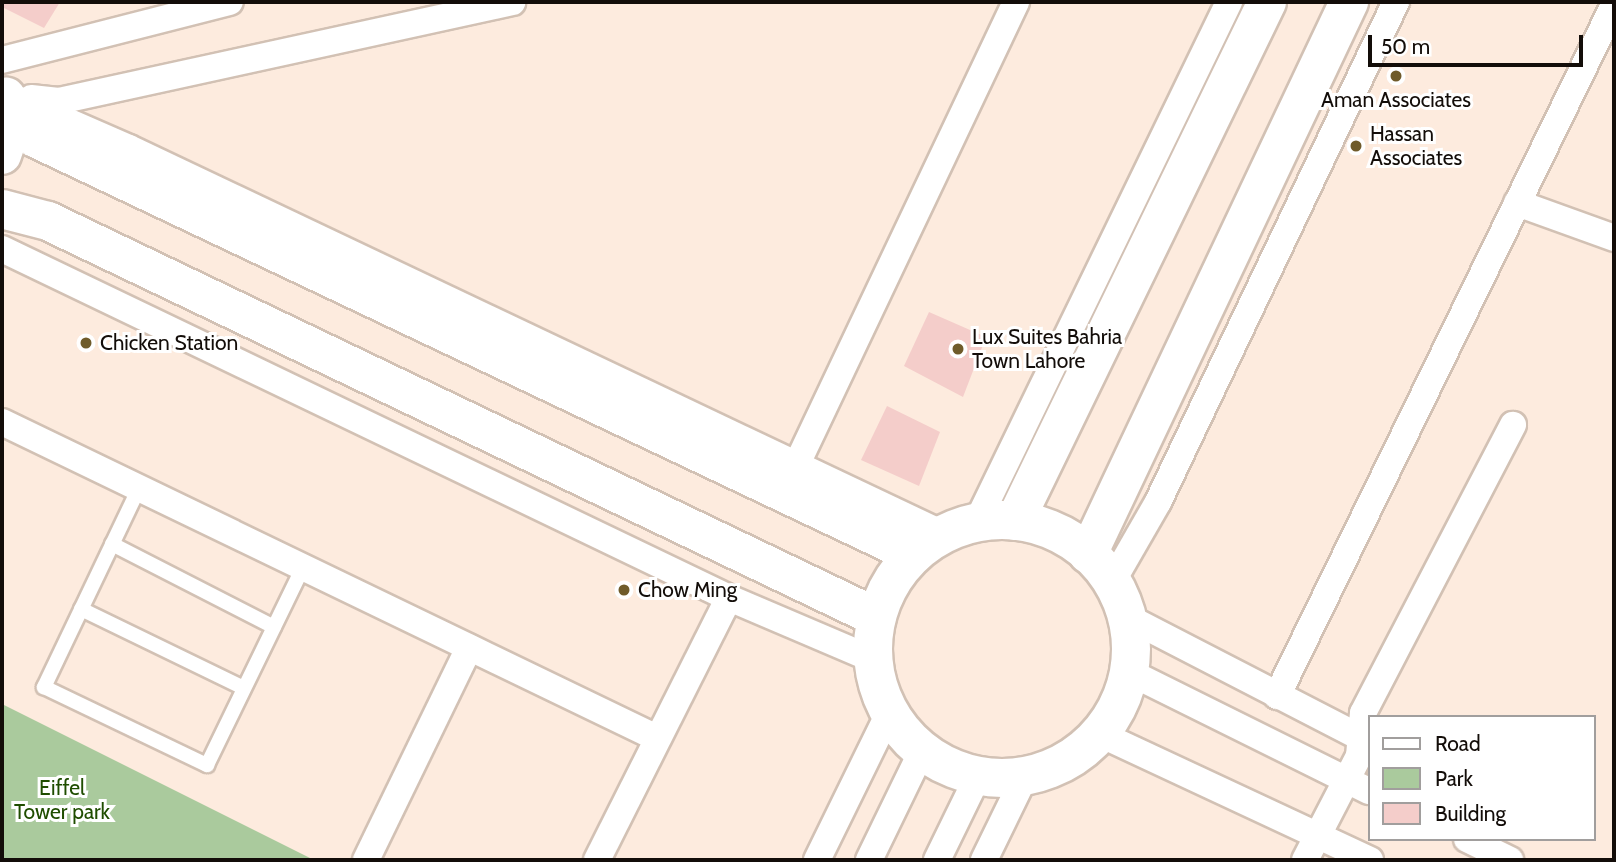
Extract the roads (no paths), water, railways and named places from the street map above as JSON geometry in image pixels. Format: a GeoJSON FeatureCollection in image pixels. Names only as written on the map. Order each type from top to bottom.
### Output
{"type":"FeatureCollection","features":[{"type":"Feature","properties":{"kind":"street"},"geometry":{"type":"LineString","coordinates":[[5,89],[230,2]]}},
{"type":"Feature","properties":{"kind":"street"},"geometry":{"type":"LineString","coordinates":[[5,89],[59,101],[512,2]]}},
{"type":"Feature","properties":{"kind":"street"},"geometry":{"type":"LineString","coordinates":[[796,466],[1016,2]]}},
{"type":"Feature","properties":{"kind":"street"},"geometry":{"type":"LineString","coordinates":[[5,89],[35,138],[945,536],[1016,521],[1055,531],[1100,568],[1127,617],[1131,645],[1129,672],[1123,694],[1100,734],[1078,754],[1062,763],[1025,776],[978,776],[948,767],[922,751],[889,713],[877,687],[872,659],[876,617],[890,582],[945,536],[1229,2]]}},
{"type":"Feature","properties":{"kind":"street"},"geometry":{"type":"LineString","coordinates":[[1016,521],[1267,2]]}},
{"type":"Feature","properties":{"kind":"street"},"geometry":{"type":"LineString","coordinates":[[1100,568],[1349,2]]}},
{"type":"Feature","properties":{"kind":"street"},"geometry":{"type":"LineString","coordinates":[[1100,568],[1157,502],[1396,2]]}},
{"type":"Feature","properties":{"kind":"street"},"geometry":{"type":"LineString","coordinates":[[1277,696],[1614,5]]}},
{"type":"Feature","properties":{"kind":"street"},"geometry":{"type":"LineString","coordinates":[[2,155],[9,135],[5,89]]}},
{"type":"Feature","properties":{"kind":"street"},"geometry":{"type":"LineString","coordinates":[[5,89],[945,536]]}},
{"type":"Feature","properties":{"kind":"street"},"geometry":{"type":"LineString","coordinates":[[1517,203],[1614,238]]}},
{"type":"Feature","properties":{"kind":"street"},"geometry":{"type":"LineString","coordinates":[[2,209],[48,221],[876,617]]}},
{"type":"Feature","properties":{"kind":"street"},"geometry":{"type":"LineString","coordinates":[[2,248],[729,598],[872,659]]}},
{"type":"Feature","properties":{"kind":"street"},"geometry":{"type":"LineString","coordinates":[[2,422],[657,738]]}},
{"type":"Feature","properties":{"kind":"street"},"geometry":{"type":"LineString","coordinates":[[1305,860],[1317,834],[1358,785],[1359,757],[1365,741],[1363,713],[1513,425]]}},
{"type":"Feature","properties":{"kind":"street"},"geometry":{"type":"LineString","coordinates":[[597,860],[729,598]]}},
{"type":"Feature","properties":{"kind":"street"},"geometry":{"type":"LineString","coordinates":[[1127,617],[1365,741]]}},
{"type":"Feature","properties":{"kind":"street"},"geometry":{"type":"LineString","coordinates":[[366,860],[469,648]]}},
{"type":"Feature","properties":{"kind":"street"},"geometry":{"type":"LineString","coordinates":[[1129,672],[1358,785]]}},
{"type":"Feature","properties":{"kind":"street"},"geometry":{"type":"LineString","coordinates":[[817,860],[889,713]]}},
{"type":"Feature","properties":{"kind":"street"},"geometry":{"type":"LineString","coordinates":[[1100,734],[1370,860]]}},
{"type":"Feature","properties":{"kind":"street"},"geometry":{"type":"LineString","coordinates":[[869,860],[922,751]]}},
{"type":"Feature","properties":{"kind":"street"},"geometry":{"type":"LineString","coordinates":[[937,860],[978,776]]}},
{"type":"Feature","properties":{"kind":"street"},"geometry":{"type":"LineString","coordinates":[[985,860],[1025,776]]}},
{"type":"Feature","properties":{"kind":"street"},"geometry":{"type":"LineString","coordinates":[[1471,841],[1510,860]]}},
{"type":"Feature","properties":{"kind":"lane"},"geometry":{"type":"LineString","coordinates":[[139,488],[44,687],[56,693],[207,765],[303,567]]}},
{"type":"Feature","properties":{"kind":"lane"},"geometry":{"type":"LineString","coordinates":[[112,544],[274,627]]}},
{"type":"Feature","properties":{"kind":"lane"},"geometry":{"type":"LineString","coordinates":[[80,609],[244,688]]}},
{"type":"Feature","properties":{"kind":"place","name":"Aman Associates"},"geometry":{"type":"Point","coordinates":[1396,76]}},
{"type":"Feature","properties":{"kind":"place","name":"Hassan Associates"},"geometry":{"type":"Point","coordinates":[1356,146]}},
{"type":"Feature","properties":{"kind":"place","name":"Chicken Station"},"geometry":{"type":"Point","coordinates":[86,343]}},
{"type":"Feature","properties":{"kind":"place","name":"Lux Suites Bahria Town Lahore"},"geometry":{"type":"Point","coordinates":[958,349]}},
{"type":"Feature","properties":{"kind":"place","name":"Chow Ming"},"geometry":{"type":"Point","coordinates":[624,590]}},
{"type":"Feature","properties":{"kind":"park label","name":"Eiffel Tower park"},"geometry":{"type":"Point","coordinates":[62,800]}}]}
